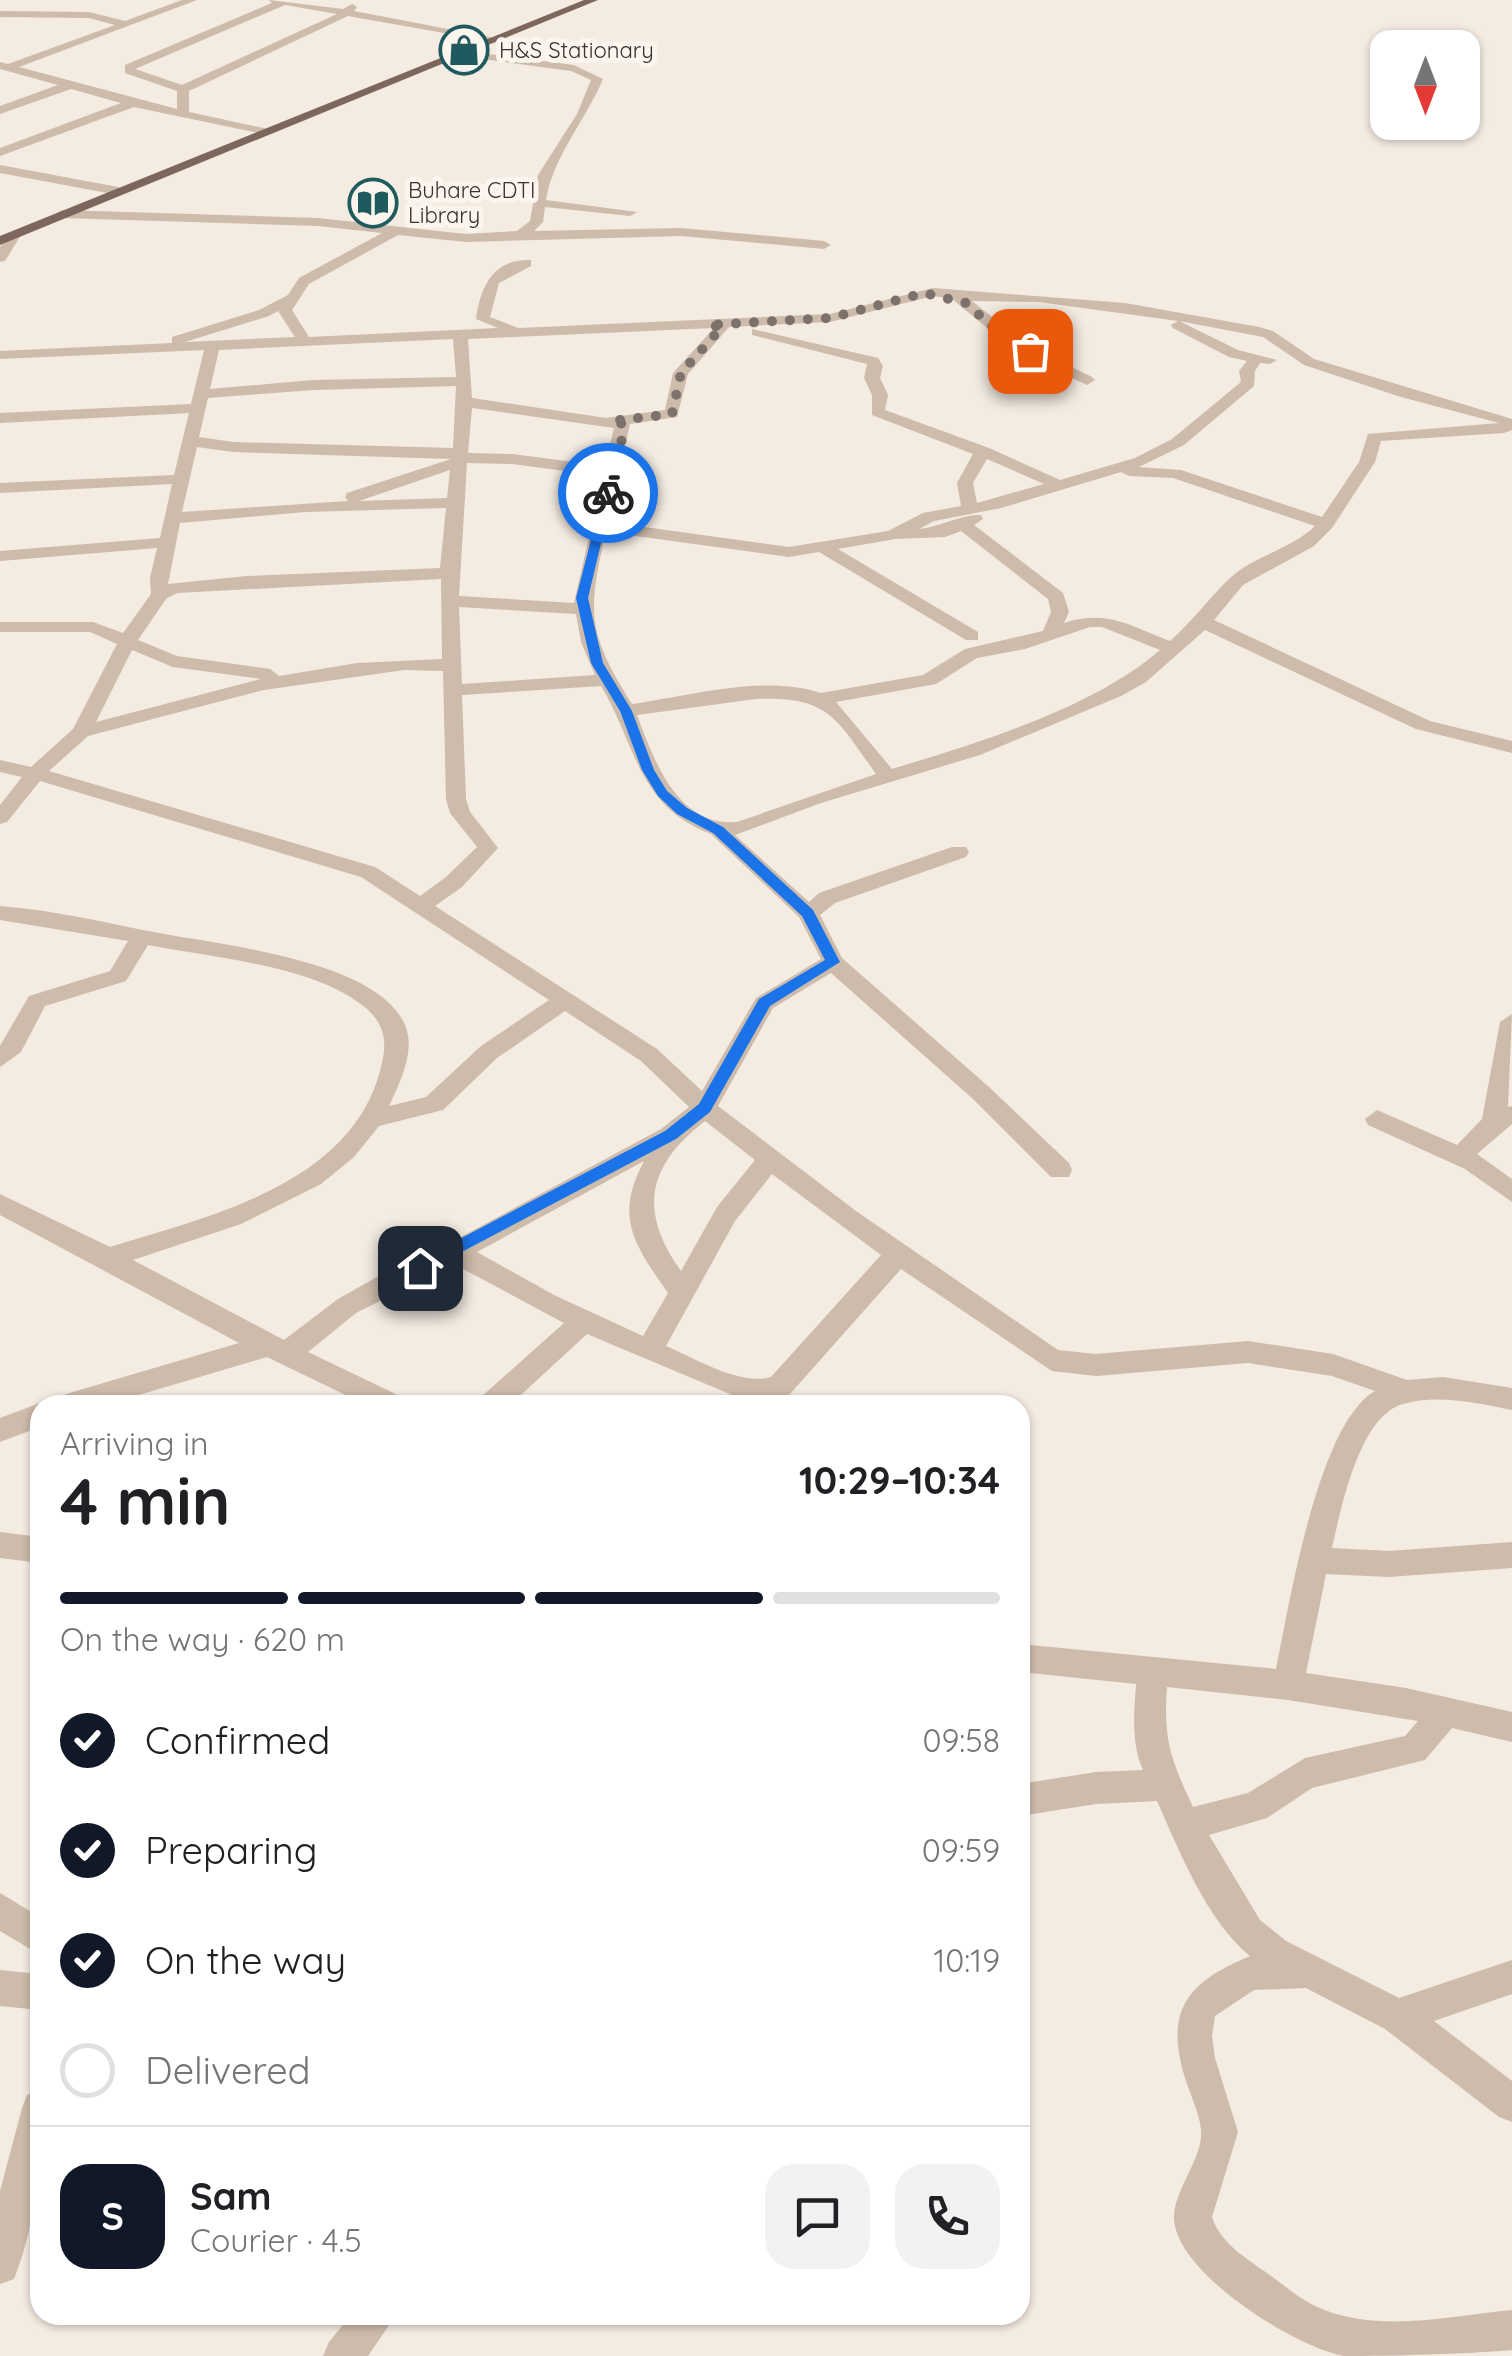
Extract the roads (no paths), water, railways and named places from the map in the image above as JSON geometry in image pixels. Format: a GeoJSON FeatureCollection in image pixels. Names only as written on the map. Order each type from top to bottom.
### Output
{"type":"FeatureCollection","features":[{"type":"Feature","properties":{"kind":"main road"},"geometry":{"type":"LineString","coordinates":[[7,238],[593,0]]}},
{"type":"Feature","properties":{"kind":"street"},"geometry":{"type":"LineString","coordinates":[[3,68],[192,0]]}},
{"type":"Feature","properties":{"kind":"street"},"geometry":{"type":"LineString","coordinates":[[365,0],[346,12],[182,89],[129,69],[278,1],[305,2],[346,12],[500,40]]}},
{"type":"Feature","properties":{"kind":"street"},"geometry":{"type":"LineString","coordinates":[[0,14],[90,14],[129,25]]}},
{"type":"Feature","properties":{"kind":"street"},"geometry":{"type":"LineString","coordinates":[[456,53],[574,68],[597,79],[583,114],[544,175],[532,230],[522,235]]}},
{"type":"Feature","properties":{"kind":"street"},"geometry":{"type":"LineString","coordinates":[[3,68],[133,103],[264,132]]}},
{"type":"Feature","properties":{"kind":"street"},"geometry":{"type":"LineString","coordinates":[[0,110],[73,84]]}},
{"type":"Feature","properties":{"kind":"street"},"geometry":{"type":"LineString","coordinates":[[182,89],[184,114]]}},
{"type":"Feature","properties":{"kind":"street"},"geometry":{"type":"LineString","coordinates":[[0,152],[133,103]]}},
{"type":"Feature","properties":{"kind":"street"},"geometry":{"type":"LineString","coordinates":[[0,169],[118,191]]}},
{"type":"Feature","properties":{"kind":"street"},"geometry":{"type":"LineString","coordinates":[[541,196],[594,193]]}},
{"type":"Feature","properties":{"kind":"street"},"geometry":{"type":"LineString","coordinates":[[541,196],[630,212]]}},
{"type":"Feature","properties":{"kind":"street"},"geometry":{"type":"LineString","coordinates":[[62,214],[290,220],[466,238],[681,232],[824,245]]}},
{"type":"Feature","properties":{"kind":"street"},"geometry":{"type":"LineString","coordinates":[[156,348],[264,312],[289,299],[310,277],[398,229]]}},
{"type":"Feature","properties":{"kind":"street"},"geometry":{"type":"LineString","coordinates":[[0,258],[7,238]]}},
{"type":"Feature","properties":{"kind":"street"},"geometry":{"type":"LineString","coordinates":[[516,330],[487,322],[483,316],[494,276],[526,262]]}},
{"type":"Feature","properties":{"kind":"street"},"geometry":{"type":"LineString","coordinates":[[0,354],[516,330],[715,326],[830,318],[924,293],[942,292],[986,300],[1069,301],[1268,334],[1298,358],[1406,394],[1512,423]]}},
{"type":"Feature","properties":{"kind":"street"},"geometry":{"type":"LineString","coordinates":[[924,293],[966,303],[1009,340],[1058,370],[1087,380]]}},
{"type":"Feature","properties":{"kind":"street"},"geometry":{"type":"LineString","coordinates":[[289,299],[284,310],[304,341]]}},
{"type":"Feature","properties":{"kind":"street"},"geometry":{"type":"LineString","coordinates":[[1158,314],[1225,350],[1255,358],[1320,365]]}},
{"type":"Feature","properties":{"kind":"street"},"geometry":{"type":"LineString","coordinates":[[612,421],[672,414],[681,373],[715,326]]}},
{"type":"Feature","properties":{"kind":"street"},"geometry":{"type":"LineString","coordinates":[[715,326],[806,341],[873,361],[876,366],[872,378],[880,395],[877,412],[983,451],[1056,484]]}},
{"type":"Feature","properties":{"kind":"street"},"geometry":{"type":"LineString","coordinates":[[421,905],[488,851],[484,838],[460,813],[456,799],[449,573],[455,457],[465,402],[460,334]]}},
{"type":"Feature","properties":{"kind":"street"},"geometry":{"type":"LineString","coordinates":[[160,595],[159,578],[212,346]]}},
{"type":"Feature","properties":{"kind":"street"},"geometry":{"type":"LineString","coordinates":[[600,526],[790,552],[892,535],[930,535],[995,504],[1116,470],[1165,450],[1250,383],[1247,372],[1255,358]]}},
{"type":"Feature","properties":{"kind":"street"},"geometry":{"type":"LineString","coordinates":[[0,418],[199,401],[313,385],[462,381]]}},
{"type":"Feature","properties":{"kind":"street"},"geometry":{"type":"LineString","coordinates":[[465,402],[621,423],[624,431],[586,577],[590,642],[662,793],[700,824],[718,830],[740,828],[887,776],[973,751],[1114,692],[1139,678],[1203,622],[1237,581],[1308,542],[1326,524],[1360,475],[1372,452],[1374,437],[1452,428],[1504,428],[1512,423]]}},
{"type":"Feature","properties":{"kind":"street"},"geometry":{"type":"LineString","coordinates":[[192,441],[233,447],[512,459],[612,472]]}},
{"type":"Feature","properties":{"kind":"street"},"geometry":{"type":"LineString","coordinates":[[983,451],[966,483],[966,517],[1057,596],[1060,612],[1050,634]]}},
{"type":"Feature","properties":{"kind":"street"},"geometry":{"type":"LineString","coordinates":[[335,505],[455,457]]}},
{"type":"Feature","properties":{"kind":"street"},"geometry":{"type":"LineString","coordinates":[[1116,470],[1174,473],[1326,524]]}},
{"type":"Feature","properties":{"kind":"street"},"geometry":{"type":"LineString","coordinates":[[0,488],[183,479]]}},
{"type":"Feature","properties":{"kind":"street"},"geometry":{"type":"LineString","coordinates":[[174,518],[335,505],[455,504]]}},
{"type":"Feature","properties":{"kind":"street"},"geometry":{"type":"LineString","coordinates":[[0,556],[168,542]]}},
{"type":"Feature","properties":{"kind":"street"},"geometry":{"type":"LineString","coordinates":[[824,548],[972,636]]}},
{"type":"Feature","properties":{"kind":"street"},"geometry":{"type":"LineString","coordinates":[[0,818],[36,773],[81,732],[147,606],[160,595],[173,588],[247,581],[449,573]]}},
{"type":"Feature","properties":{"kind":"street"},"geometry":{"type":"LineString","coordinates":[[450,602],[585,609]]}},
{"type":"Feature","properties":{"kind":"street"},"geometry":{"type":"LineString","coordinates":[[626,711],[790,691],[820,699],[929,680],[972,653],[1098,620],[1170,648]]}},
{"type":"Feature","properties":{"kind":"street"},"geometry":{"type":"LineString","coordinates":[[1203,622],[1423,725],[1512,747]]}},
{"type":"Feature","properties":{"kind":"street"},"geometry":{"type":"LineString","coordinates":[[0,640],[9,626],[93,627],[173,661],[207,669],[300,677]]}},
{"type":"Feature","properties":{"kind":"street"},"geometry":{"type":"LineString","coordinates":[[81,732],[300,677],[378,664],[452,665]]}},
{"type":"Feature","properties":{"kind":"street"},"geometry":{"type":"LineString","coordinates":[[452,690],[606,680]]}},
{"type":"Feature","properties":{"kind":"street"},"geometry":{"type":"LineString","coordinates":[[820,699],[838,714],[887,776]]}},
{"type":"Feature","properties":{"kind":"street"},"geometry":{"type":"LineString","coordinates":[[0,766],[331,857],[368,872],[649,1054],[705,1108],[898,1254],[1052,1360],[1096,1364],[1248,1352],[1334,1365],[1409,1392]]}},
{"type":"Feature","properties":{"kind":"street"},"geometry":{"type":"LineString","coordinates":[[718,830],[808,913],[833,962],[981,1093],[1060,1170]]}},
{"type":"Feature","properties":{"kind":"street"},"geometry":{"type":"LineString","coordinates":[[808,913],[827,898],[959,852]]}},
{"type":"Feature","properties":{"kind":"street"},"geometry":{"type":"LineString","coordinates":[[0,913],[61,919],[299,969],[377,1004],[393,1022],[396,1046],[386,1091],[372,1120],[312,1176],[268,1204],[108,1258]]}},
{"type":"Feature","properties":{"kind":"street"},"geometry":{"type":"LineString","coordinates":[[0,1059],[12,1049],[12,1021],[37,1001],[103,984],[118,976],[142,937]]}},
{"type":"Feature","properties":{"kind":"street"},"geometry":{"type":"LineString","coordinates":[[104,1395],[278,1349],[347,1306],[670,1135],[705,1108],[764,1002],[833,962]]}},
{"type":"Feature","properties":{"kind":"street"},"geometry":{"type":"LineString","coordinates":[[372,1120],[434,1104],[489,1052],[567,1000]]}},
{"type":"Feature","properties":{"kind":"street"},"geometry":{"type":"LineString","coordinates":[[1460,1158],[1502,1119],[1512,1022]]}},
{"type":"Feature","properties":{"kind":"street"},"geometry":{"type":"LineString","coordinates":[[1377,1119],[1474,1163],[1512,1192]]}},
{"type":"Feature","properties":{"kind":"street"},"geometry":{"type":"LineString","coordinates":[[670,1135],[641,1186],[638,1203],[646,1239],[682,1293]]}},
{"type":"Feature","properties":{"kind":"street"},"geometry":{"type":"LineString","coordinates":[[649,1351],[726,1214],[771,1158]]}},
{"type":"Feature","properties":{"kind":"street"},"geometry":{"type":"LineString","coordinates":[[0,1204],[372,1395]]}},
{"type":"Feature","properties":{"kind":"street"},"geometry":{"type":"LineString","coordinates":[[455,1252],[649,1351],[744,1389],[762,1391],[780,1386],[898,1254]]}},
{"type":"Feature","properties":{"kind":"street"},"geometry":{"type":"LineString","coordinates":[[503,1395],[584,1321]]}},
{"type":"Feature","properties":{"kind":"street"},"geometry":{"type":"LineString","coordinates":[[1288,1685],[1338,1473],[1355,1428],[1378,1403],[1409,1392],[1452,1390],[1512,1399]]}},
{"type":"Feature","properties":{"kind":"street"},"geometry":{"type":"LineString","coordinates":[[0,1430],[30,1419]]}},
{"type":"Feature","properties":{"kind":"street"},"geometry":{"type":"LineString","coordinates":[[0,1545],[30,1549]]}},
{"type":"Feature","properties":{"kind":"street"},"geometry":{"type":"LineString","coordinates":[[1317,1560],[1404,1563],[1512,1556]]}},
{"type":"Feature","properties":{"kind":"street"},"geometry":{"type":"LineString","coordinates":[[1030,1659],[1288,1685],[1512,1727]]}},
{"type":"Feature","properties":{"kind":"street"},"geometry":{"type":"LineString","coordinates":[[1153,1674],[1149,1717],[1153,1756],[1164,1786],[1226,1900],[1248,1932],[1274,1953],[1398,2016],[1512,2104]]}},
{"type":"Feature","properties":{"kind":"street"},"geometry":{"type":"LineString","coordinates":[[1185,1824],[1255,1807],[1305,1774],[1414,1749],[1446,1712]]}},
{"type":"Feature","properties":{"kind":"street"},"geometry":{"type":"LineString","coordinates":[[1030,1798],[1096,1788],[1164,1786]]}},
{"type":"Feature","properties":{"kind":"street"},"geometry":{"type":"LineString","coordinates":[[0,1910],[30,1931]]}},
{"type":"Feature","properties":{"kind":"street"},"geometry":{"type":"LineString","coordinates":[[1312,1970],[1251,1973],[1214,1993],[1198,2007],[1197,2058],[1220,2132],[1198,2199],[1194,2228],[1200,2242],[1222,2266],[1306,2323],[1346,2337],[1480,2346],[1512,2330]]}},
{"type":"Feature","properties":{"kind":"street"},"geometry":{"type":"LineString","coordinates":[[1398,2016],[1512,1977]]}},
{"type":"Feature","properties":{"kind":"street"},"geometry":{"type":"LineString","coordinates":[[0,1988],[30,1991]]}},
{"type":"Feature","properties":{"kind":"street"},"geometry":{"type":"LineString","coordinates":[[0,2265],[30,2147]]}},
{"type":"Feature","properties":{"kind":"street"},"geometry":{"type":"LineString","coordinates":[[342,2356],[368,2325]]}},
{"type":"Feature","properties":{"kind":"place","name":"H&S Stationary"},"geometry":{"type":"Point","coordinates":[464,50]}},
{"type":"Feature","properties":{"kind":"place","name":"Buhare CDTI Library"},"geometry":{"type":"Point","coordinates":[373,203]}}]}
